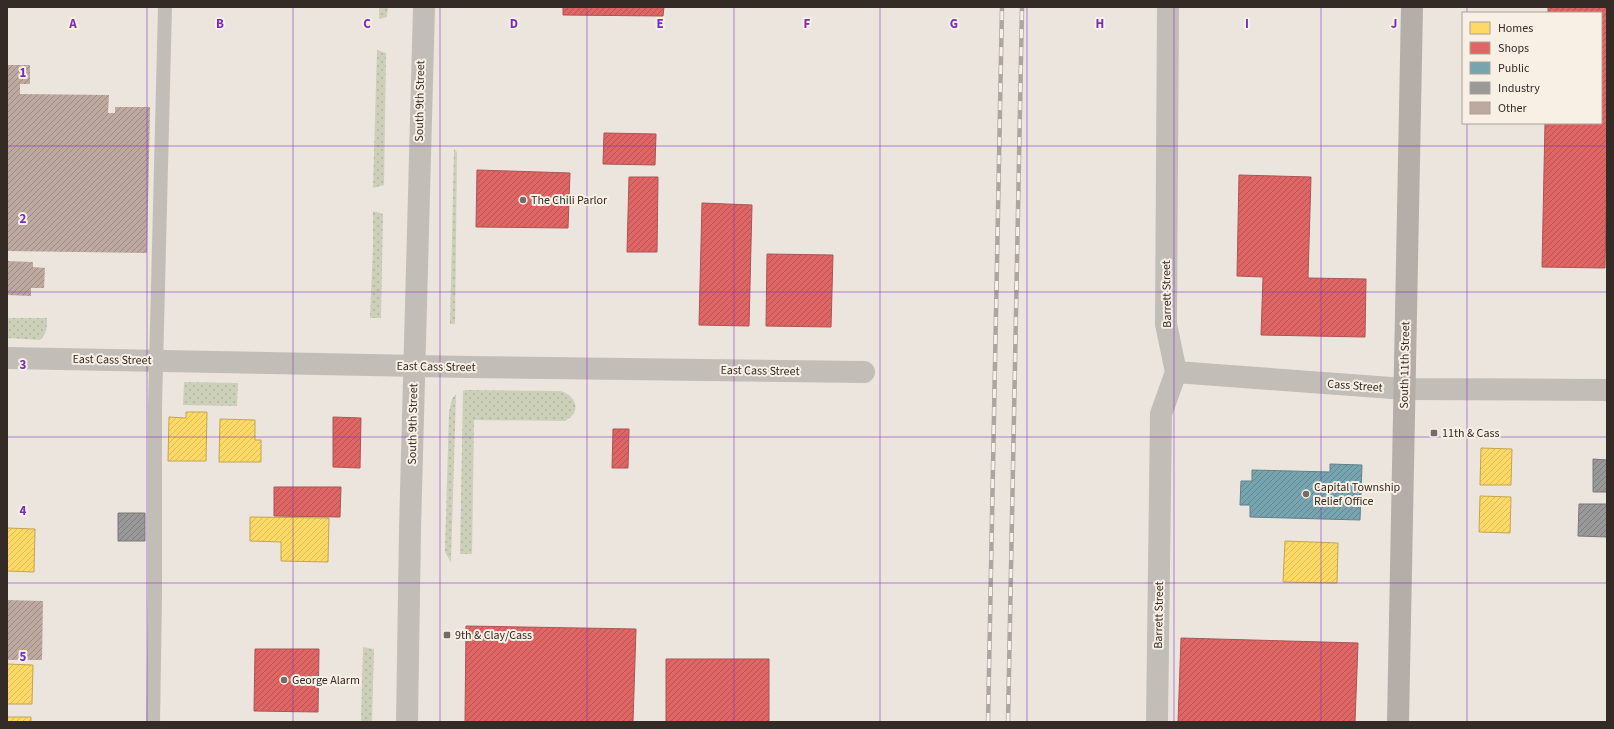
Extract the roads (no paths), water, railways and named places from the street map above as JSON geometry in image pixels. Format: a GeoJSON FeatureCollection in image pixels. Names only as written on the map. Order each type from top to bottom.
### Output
{"type":"FeatureCollection","features":[{"type":"Feature","properties":{"kind":"street","name":"South 9th Street"},"geometry":{"type":"LineString","coordinates":[[407,722],[424,7]]}},
{"type":"Feature","properties":{"kind":"street","name":"Barrett Street"},"geometry":{"type":"LineString","coordinates":[[1157,722],[1161,414],[1176,372],[1166,324],[1168,7]]}},
{"type":"Feature","properties":{"kind":"street","name":"South 11th Street"},"geometry":{"type":"LineString","coordinates":[[1398,722],[1412,7]]}},
{"type":"Feature","properties":{"kind":"street","name":"East Cass Street"},"geometry":{"type":"LineString","coordinates":[[7,358],[415,366],[864,372]]}},
{"type":"Feature","properties":{"kind":"street","name":"Cass Street"},"geometry":{"type":"LineString","coordinates":[[1176,372],[1404,389],[1607,390]]}},
{"type":"Feature","properties":{"kind":"lane"},"geometry":{"type":"LineString","coordinates":[[153,722],[155,407],[165,7]]}},
{"type":"Feature","properties":{"kind":"railway"},"geometry":{"type":"LineString","coordinates":[[988,722],[1002,7]]}},
{"type":"Feature","properties":{"kind":"railway"},"geometry":{"type":"LineString","coordinates":[[1008,722],[1022,7]]}},
{"type":"Feature","properties":{"kind":"place","name":"The Chili Parlor"},"geometry":{"type":"Point","coordinates":[523,200]}},
{"type":"Feature","properties":{"kind":"place","name":"11th & Cass"},"geometry":{"type":"Point","coordinates":[1434,433]}},
{"type":"Feature","properties":{"kind":"place","name":"Capital Township Relief Office"},"geometry":{"type":"Point","coordinates":[1306,494]}},
{"type":"Feature","properties":{"kind":"place","name":"9th & Clay/Cass"},"geometry":{"type":"Point","coordinates":[447,635]}},
{"type":"Feature","properties":{"kind":"place","name":"George Alarm"},"geometry":{"type":"Point","coordinates":[284,680]}}]}
